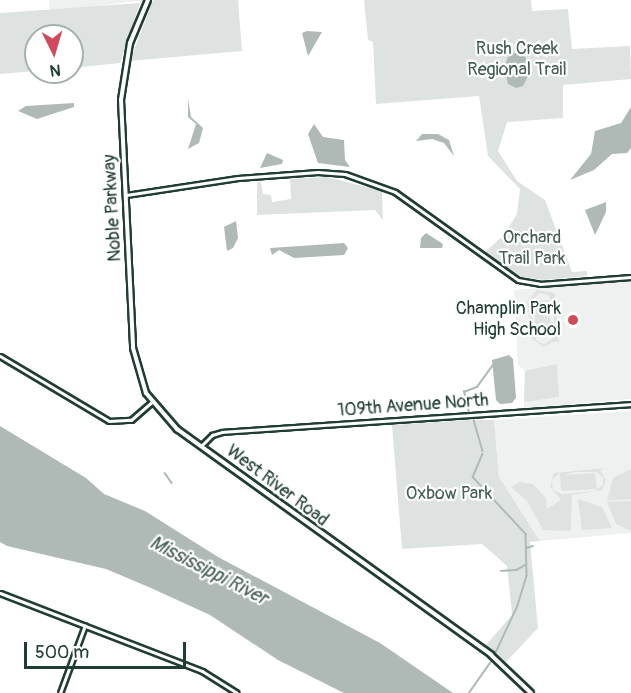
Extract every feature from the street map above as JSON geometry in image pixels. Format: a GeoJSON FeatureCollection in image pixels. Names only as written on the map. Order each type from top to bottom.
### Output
{"type":"FeatureCollection","features":[{"type":"Feature","properties":{"kind":"main road","name":"Noble Parkway"},"geometry":{"type":"LineString","coordinates":[[147,0],[130,43],[122,84],[133,355],[140,382],[152,402]]}},
{"type":"Feature","properties":{"kind":"main road","name":"West River Road"},"geometry":{"type":"LineString","coordinates":[[152,402],[173,425],[201,446],[491,655],[531,693]]}},
{"type":"Feature","properties":{"kind":"street"},"geometry":{"type":"LineString","coordinates":[[126,195],[252,177],[318,172],[345,174],[395,192],[514,279],[540,284],[631,277]]}},
{"type":"Feature","properties":{"kind":"street"},"geometry":{"type":"LineString","coordinates":[[0,356],[109,421],[131,420],[152,402]]}},
{"type":"Feature","properties":{"kind":"street","name":"109th Avenue North"},"geometry":{"type":"LineString","coordinates":[[201,446],[212,435],[222,432],[631,404]]}},
{"type":"Feature","properties":{"kind":"street"},"geometry":{"type":"LineString","coordinates":[[0,593],[210,674],[237,693]]}},
{"type":"Feature","properties":{"kind":"street"},"geometry":{"type":"LineString","coordinates":[[60,693],[85,626]]}},
{"type":"Feature","properties":{"kind":"shaded area"},"geometry":{"type":"Polygon","coordinates":[[[49,0],[145,0],[50,12],[49,0]]]}},
{"type":"Feature","properties":{"kind":"shaded area","name":"Champlin Park High School"},"geometry":{"type":"Polygon","coordinates":[[[631,281],[631,399],[524,408],[525,371],[518,365],[514,290],[631,281]]]}},
{"type":"Feature","properties":{"kind":"shaded area"},"geometry":{"type":"Polygon","coordinates":[[[631,411],[631,533],[540,541],[499,477],[494,420],[631,411]]]}},
{"type":"Feature","properties":{"kind":"green space"},"geometry":{"type":"Polygon","coordinates":[[[153,0],[238,0],[242,51],[130,61],[153,0]]]}},
{"type":"Feature","properties":{"kind":"green space","name":"Rush Creek Regional Trail"},"geometry":{"type":"Polygon","coordinates":[[[364,0],[531,0],[532,11],[568,9],[572,49],[630,46],[631,79],[563,85],[563,118],[507,122],[498,151],[517,181],[545,200],[572,272],[587,271],[587,276],[544,280],[522,277],[484,253],[504,235],[517,214],[520,189],[488,156],[479,96],[376,104],[373,42],[368,40],[364,0]]]}},
{"type":"Feature","properties":{"kind":"green space"},"geometry":{"type":"Polygon","coordinates":[[[140,3],[120,63],[84,67],[84,24],[24,24],[24,72],[0,74],[0,13],[140,3]]]}},
{"type":"Feature","properties":{"kind":"green space"},"geometry":{"type":"Polygon","coordinates":[[[327,177],[382,191],[383,220],[375,210],[257,215],[257,182],[261,182],[263,194],[271,195],[272,202],[291,199],[290,179],[327,177]]]}},
{"type":"Feature","properties":{"kind":"green space"},"geometry":{"type":"Polygon","coordinates":[[[537,290],[555,293],[559,344],[556,341],[543,347],[531,338],[527,301],[537,290]],[[539,293],[531,302],[533,334],[537,342],[545,344],[555,336],[553,303],[548,295],[539,293]]]}},
{"type":"Feature","properties":{"kind":"green space"},"geometry":{"type":"Polygon","coordinates":[[[549,300],[552,335],[536,336],[534,301],[549,300]]]}},
{"type":"Feature","properties":{"kind":"green space"},"geometry":{"type":"Polygon","coordinates":[[[557,364],[559,397],[524,402],[525,371],[557,364]]]}},
{"type":"Feature","properties":{"kind":"green space","name":"Oxbow Park"},"geometry":{"type":"Polygon","coordinates":[[[494,420],[499,477],[540,541],[530,542],[538,628],[506,662],[485,646],[512,615],[507,566],[482,544],[402,549],[392,425],[494,420]]]}},
{"type":"Feature","properties":{"kind":"green space"},"geometry":{"type":"Polygon","coordinates":[[[606,468],[600,470],[606,480],[602,490],[572,495],[571,531],[543,530],[527,501],[511,487],[520,482],[533,484],[546,498],[547,509],[561,500],[550,487],[552,480],[554,473],[606,468]],[[574,472],[564,475],[595,473],[597,489],[603,485],[603,478],[597,472],[574,472]],[[560,473],[552,480],[553,490],[562,494],[597,489],[561,491],[560,473]]]}},
{"type":"Feature","properties":{"kind":"green space"},"geometry":{"type":"Polygon","coordinates":[[[631,469],[631,499],[607,501],[613,478],[631,469]]]}},
{"type":"Feature","properties":{"kind":"green space"},"geometry":{"type":"Polygon","coordinates":[[[578,499],[602,507],[612,528],[582,530],[578,499]]]}},
{"type":"Feature","properties":{"kind":"green space"},"geometry":{"type":"Polygon","coordinates":[[[631,501],[631,531],[616,524],[607,502],[631,501]]]}},
{"type":"Feature","properties":{"kind":"water"},"geometry":{"type":"Polygon","coordinates":[[[322,32],[308,56],[302,33],[322,32]]]}},
{"type":"Feature","properties":{"kind":"water"},"geometry":{"type":"Polygon","coordinates":[[[518,51],[526,58],[529,74],[523,86],[516,88],[508,84],[504,67],[508,57],[518,51]]]}},
{"type":"Feature","properties":{"kind":"water"},"geometry":{"type":"Polygon","coordinates":[[[188,99],[191,117],[203,128],[199,143],[188,149],[196,124],[188,117],[188,99]]]}},
{"type":"Feature","properties":{"kind":"water"},"geometry":{"type":"Polygon","coordinates":[[[74,103],[74,107],[37,119],[18,111],[26,106],[74,103]]]}},
{"type":"Feature","properties":{"kind":"water"},"geometry":{"type":"Polygon","coordinates":[[[631,107],[631,148],[627,153],[612,154],[594,170],[570,180],[591,154],[595,131],[621,123],[631,107]]]}},
{"type":"Feature","properties":{"kind":"water"},"geometry":{"type":"Polygon","coordinates":[[[314,124],[323,137],[344,140],[345,160],[350,167],[318,163],[308,134],[314,124]]]}},
{"type":"Feature","properties":{"kind":"water"},"geometry":{"type":"Polygon","coordinates":[[[422,134],[438,134],[449,140],[454,156],[444,143],[432,139],[416,141],[422,134]]]}},
{"type":"Feature","properties":{"kind":"water"},"geometry":{"type":"Polygon","coordinates":[[[267,153],[283,160],[282,164],[260,168],[267,153]]]}},
{"type":"Feature","properties":{"kind":"water"},"geometry":{"type":"Polygon","coordinates":[[[606,202],[606,212],[595,235],[585,210],[606,202]]]}},
{"type":"Feature","properties":{"kind":"water"},"geometry":{"type":"Polygon","coordinates":[[[236,221],[238,238],[233,248],[227,251],[224,227],[236,221]]]}},
{"type":"Feature","properties":{"kind":"water"},"geometry":{"type":"Polygon","coordinates":[[[426,233],[443,244],[442,248],[420,248],[421,238],[426,233]]]}},
{"type":"Feature","properties":{"kind":"water"},"geometry":{"type":"Polygon","coordinates":[[[344,243],[348,248],[344,255],[294,258],[279,250],[272,255],[270,248],[344,243]]]}},
{"type":"Feature","properties":{"kind":"water"},"geometry":{"type":"Polygon","coordinates":[[[509,355],[513,359],[516,398],[512,403],[500,404],[496,400],[492,360],[509,355]]]}},
{"type":"Feature","properties":{"kind":"water","name":"Mississippi River"},"geometry":{"type":"Polygon","coordinates":[[[0,426],[86,478],[104,494],[145,511],[218,557],[380,643],[453,693],[344,693],[278,660],[210,615],[151,588],[106,569],[7,546],[0,542],[0,426]]]}},
{"type":"Feature","properties":{"kind":"waterway"},"geometry":{"type":"LineString","coordinates":[[469,413],[464,392],[477,387],[493,365]]}},
{"type":"Feature","properties":{"kind":"waterway"},"geometry":{"type":"LineString","coordinates":[[474,420],[483,451]]}},
{"type":"Feature","properties":{"kind":"waterway"},"geometry":{"type":"LineString","coordinates":[[483,454],[473,477],[526,534],[527,576],[518,606],[496,653]]}},
{"type":"Feature","properties":{"kind":"waterway"},"geometry":{"type":"LineString","coordinates":[[165,473],[172,483]]}},
{"type":"Feature","properties":{"kind":"waterway"},"geometry":{"type":"LineString","coordinates":[[526,548],[533,546]]}},
{"type":"Feature","properties":{"kind":"waterway"},"geometry":{"type":"LineString","coordinates":[[501,571],[517,570],[525,565]]}},
{"type":"Feature","properties":{"kind":"waterway"},"geometry":{"type":"LineString","coordinates":[[469,693],[491,662]]}},
{"type":"Feature","properties":{"kind":"place","name":"Champlin Park High School"},"geometry":{"type":"Point","coordinates":[573,320]}},
{"type":"Feature","properties":{"kind":"park label","name":"Orchard Trail Park"},"geometry":{"type":"Point","coordinates":[532,249]}}]}
